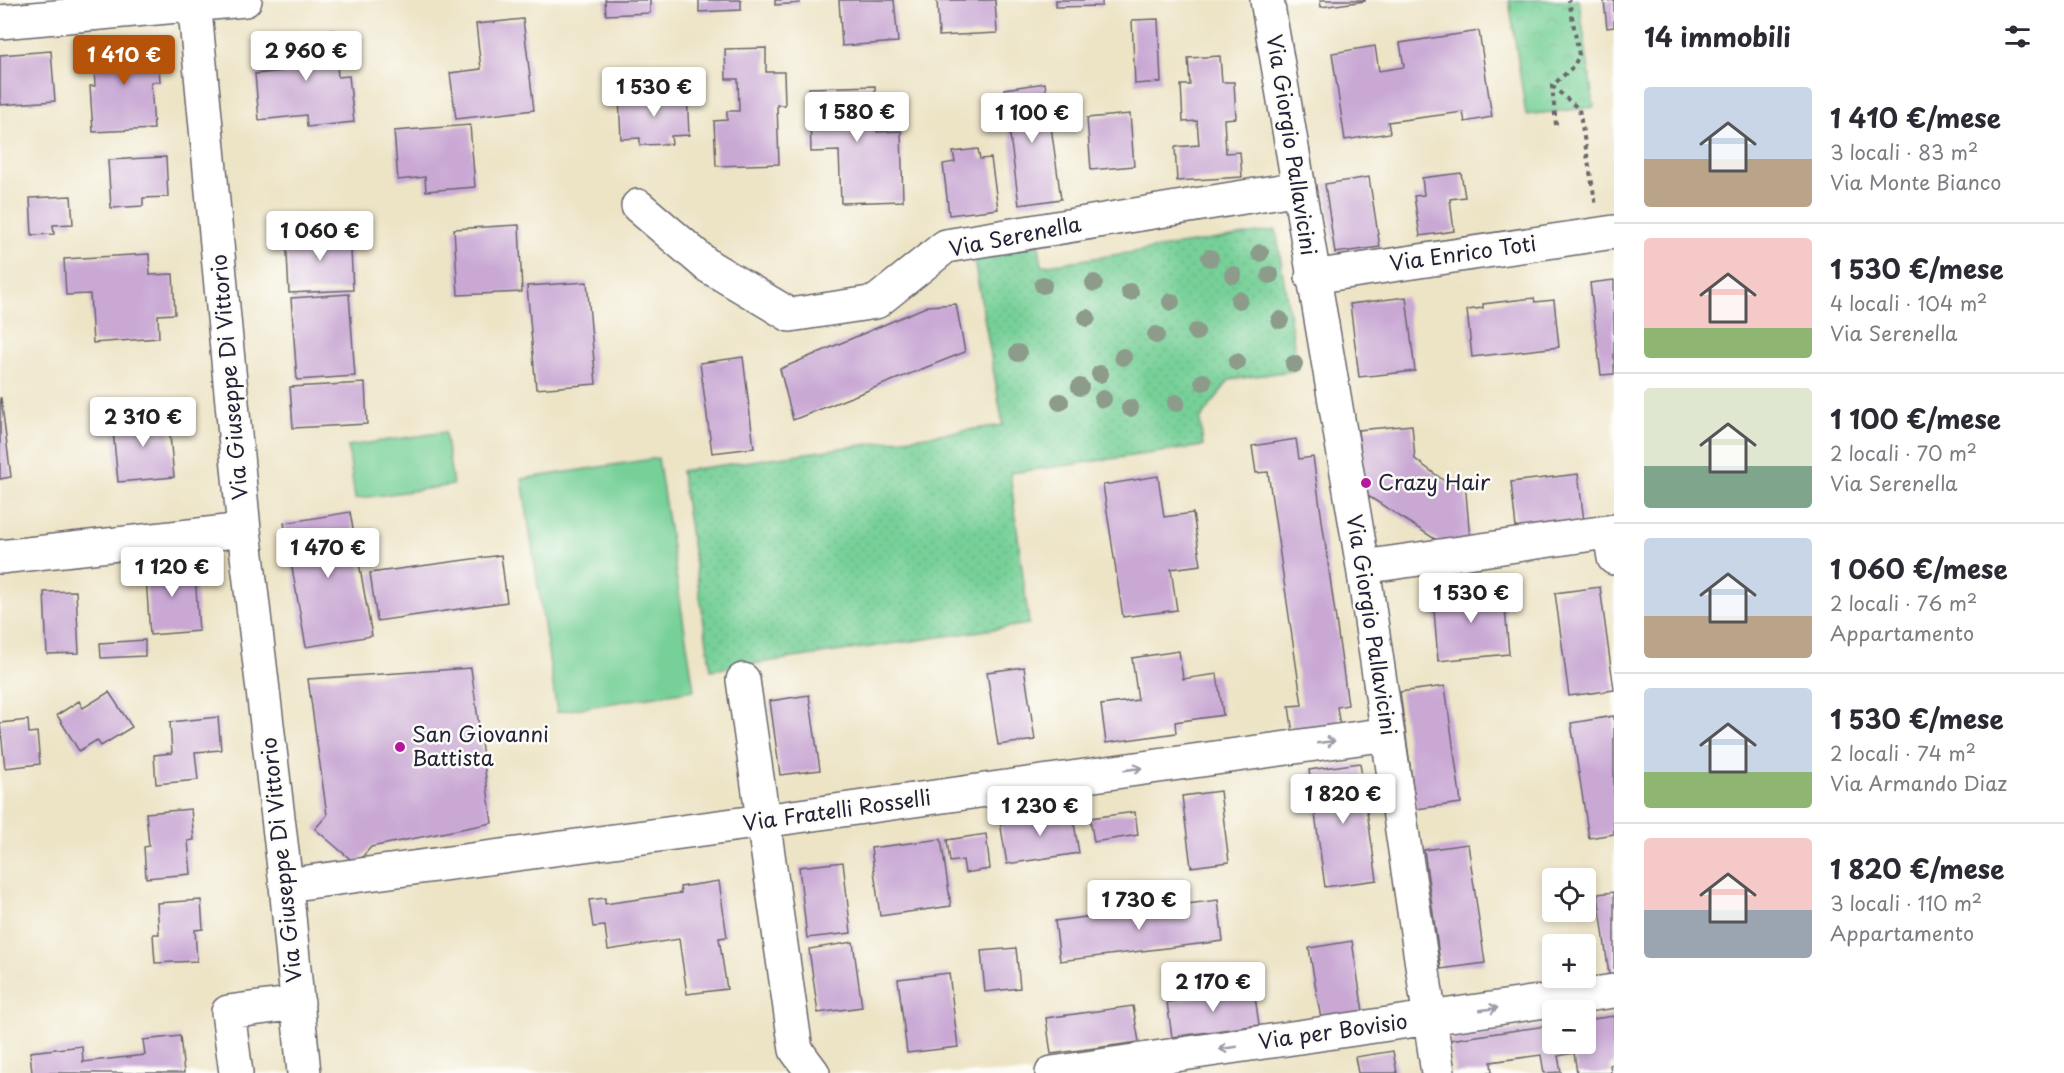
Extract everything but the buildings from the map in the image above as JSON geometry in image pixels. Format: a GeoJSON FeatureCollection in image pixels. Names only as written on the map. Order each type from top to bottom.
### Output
{"type":"FeatureCollection","features":[{"type":"Feature","properties":{"kind":"street"},"geometry":{"type":"LineString","coordinates":[[0,22],[245,0]]}},
{"type":"Feature","properties":{"kind":"street","name":"Via Giorgio Pallavicini"},"geometry":{"type":"LineString","coordinates":[[1267,0],[1312,277],[1363,567],[1438,1073]]}},
{"type":"Feature","properties":{"kind":"street","name":"Via Giuseppe Di Vittorio"},"geometry":{"type":"LineString","coordinates":[[194,3],[244,530],[286,885],[304,1073]]}},
{"type":"Feature","properties":{"kind":"street","name":"Via Serenella"},"geometry":{"type":"LineString","coordinates":[[638,206],[708,266],[790,315],[876,302],[946,246],[1299,188]]}},
{"type":"Feature","properties":{"kind":"street","name":"Via Enrico Toti"},"geometry":{"type":"LineString","coordinates":[[1312,277],[1607,233]]}},
{"type":"Feature","properties":{"kind":"street"},"geometry":{"type":"LineString","coordinates":[[0,557],[244,530]]}},
{"type":"Feature","properties":{"kind":"street"},"geometry":{"type":"LineString","coordinates":[[1363,567],[1613,540]]}},
{"type":"Feature","properties":{"kind":"street"},"geometry":{"type":"LineString","coordinates":[[743,680],[797,1065]]}},
{"type":"Feature","properties":{"kind":"street","name":"Via Fratelli Rosselli"},"geometry":{"type":"LineString","coordinates":[[286,885],[1388,734]]}},
{"type":"Feature","properties":{"kind":"street","name":"Via per Bovisio"},"geometry":{"type":"LineString","coordinates":[[1052,1073],[1614,991]]}},
{"type":"Feature","properties":{"kind":"street","name":"Via Giuseppe Di Vittorio"},"geometry":{"type":"LineString","coordinates":[[236,1073],[228,1012],[298,1004]]}},
{"type":"Feature","properties":{"kind":"path"},"geometry":{"type":"LineString","coordinates":[[1552,86],[1574,66],[1579,55],[1569,0]]}},
{"type":"Feature","properties":{"kind":"path"},"geometry":{"type":"LineString","coordinates":[[1552,86],[1556,125]]}},
{"type":"Feature","properties":{"kind":"path"},"geometry":{"type":"LineString","coordinates":[[1552,86],[1579,109],[1607,233]]}},
{"type":"Feature","properties":{"kind":"green space"},"geometry":{"type":"Polygon","coordinates":[[[1509,0],[1579,0],[1594,107],[1526,115],[1509,0]]]}},
{"type":"Feature","properties":{"kind":"green space"},"geometry":{"type":"Polygon","coordinates":[[[1276,230],[1298,370],[1229,380],[1200,420],[1203,446],[1010,473],[1029,624],[711,670],[681,471],[1003,425],[973,254],[1039,245],[1042,266],[1276,230]]]}},
{"type":"Feature","properties":{"kind":"green space"},"geometry":{"type":"Polygon","coordinates":[[[445,432],[453,485],[355,499],[348,446],[445,432]]]}},
{"type":"Feature","properties":{"kind":"green space"},"geometry":{"type":"Polygon","coordinates":[[[658,458],[694,690],[557,712],[522,479],[658,458]]]}},
{"type":"Feature","properties":{"kind":"place","name":"Crazy Hair"},"geometry":{"type":"Point","coordinates":[1366,483]}},
{"type":"Feature","properties":{"kind":"place","name":"San Giovanni Battista"},"geometry":{"type":"Point","coordinates":[400,747]}}]}
